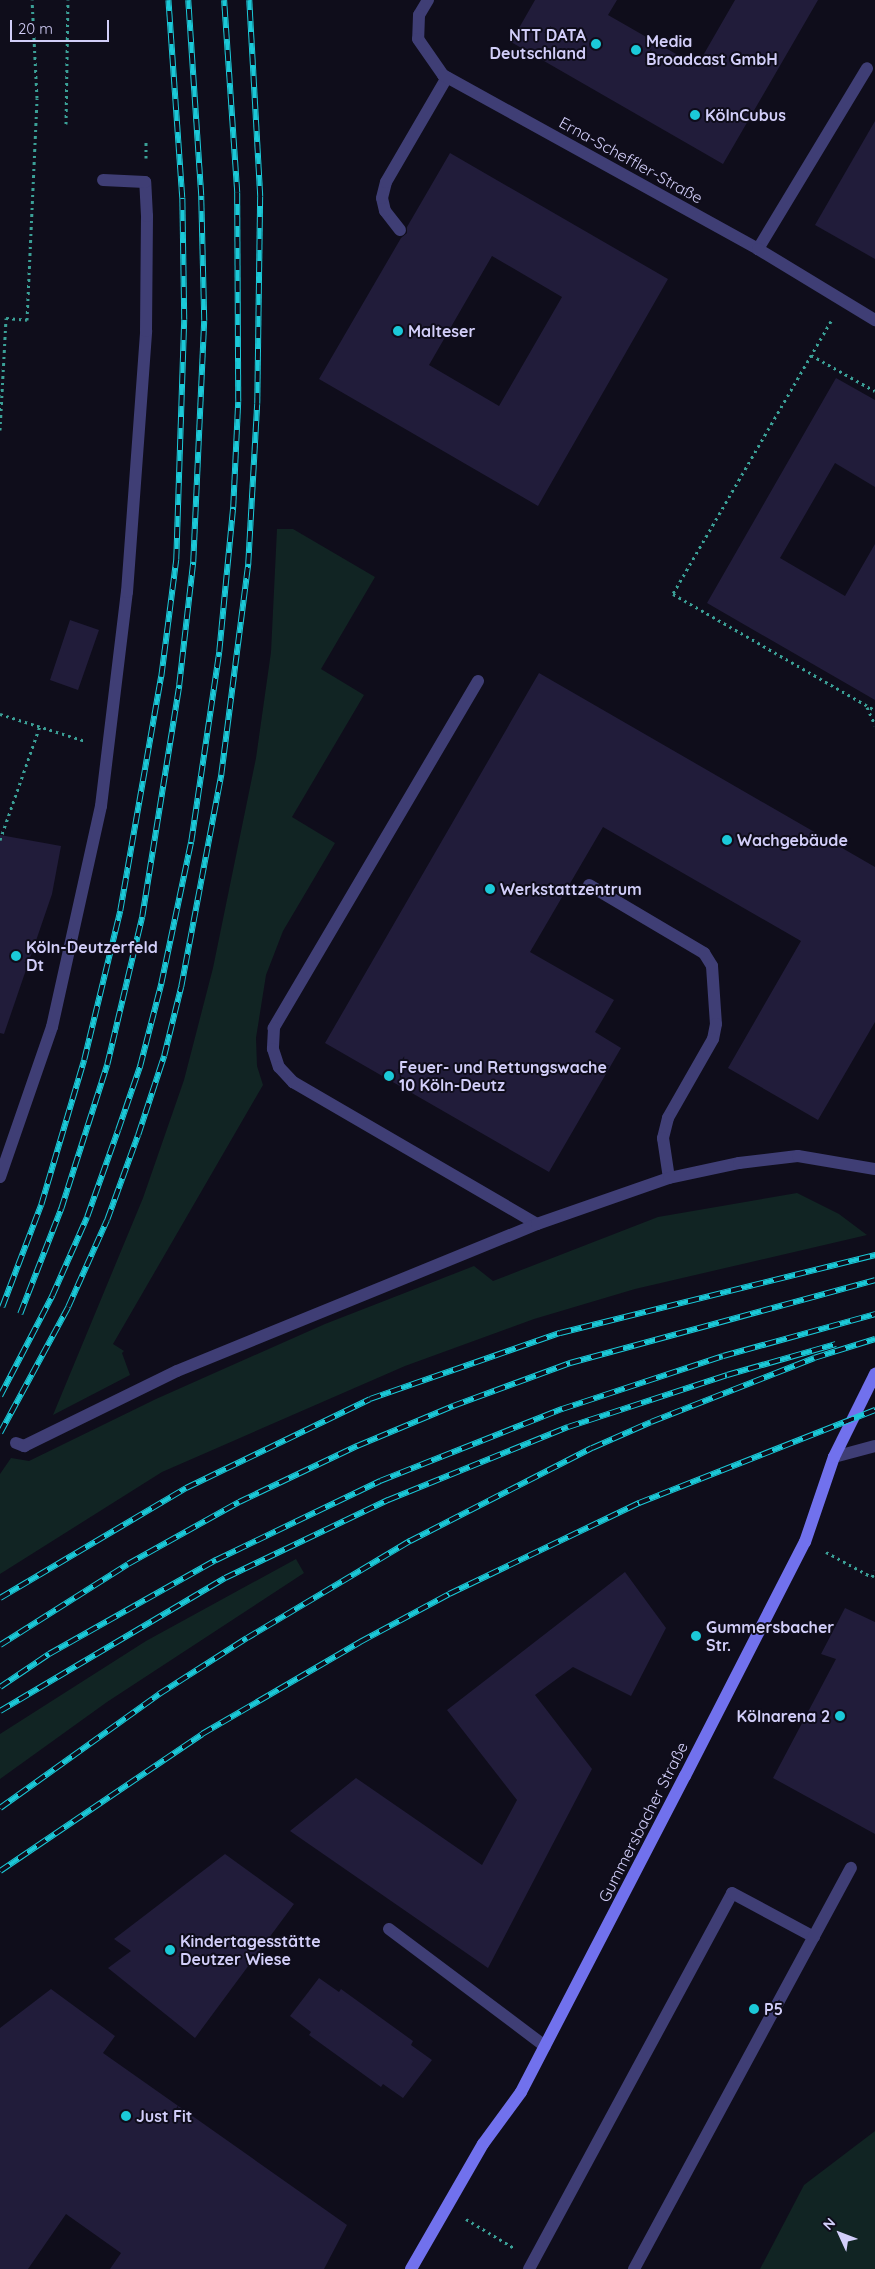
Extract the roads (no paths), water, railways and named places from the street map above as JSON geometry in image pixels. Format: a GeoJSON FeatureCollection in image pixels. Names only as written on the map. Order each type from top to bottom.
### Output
{"type":"FeatureCollection","features":[{"type":"Feature","properties":{"kind":"street","name":"Erna-Scheffler-Straße"},"geometry":{"type":"LineString","coordinates":[[428,0],[419,15],[418,40],[447,77],[758,249],[875,320]]}},
{"type":"Feature","properties":{"kind":"street"},"geometry":{"type":"LineString","coordinates":[[758,249],[867,68]]}},
{"type":"Feature","properties":{"kind":"street"},"geometry":{"type":"LineString","coordinates":[[400,230],[385,211],[382,198],[386,182],[447,77]]}},
{"type":"Feature","properties":{"kind":"street"},"geometry":{"type":"LineString","coordinates":[[0,1177],[52,1027],[101,806],[129,572],[146,331],[147,216],[145,182],[103,180]]}},
{"type":"Feature","properties":{"kind":"street"},"geometry":{"type":"LineString","coordinates":[[478,681],[274,1028],[273,1049],[279,1066],[293,1082],[538,1224]]}},
{"type":"Feature","properties":{"kind":"street"},"geometry":{"type":"LineString","coordinates":[[589,885],[704,953],[712,966],[716,1024],[713,1039],[668,1118],[663,1138],[663,1158],[669,1178]]}},
{"type":"Feature","properties":{"kind":"street"},"geometry":{"type":"LineString","coordinates":[[16,1443],[24,1446],[177,1371],[538,1224],[669,1178],[740,1163],[798,1156],[875,1169]]}},
{"type":"Feature","properties":{"kind":"street","name":"Gummersbacher Straße"},"geometry":{"type":"LineString","coordinates":[[412,2269],[483,2144],[521,2092],[545,2046],[805,1542],[834,1457],[875,1374]]}},
{"type":"Feature","properties":{"kind":"street"},"geometry":{"type":"LineString","coordinates":[[834,1457],[875,1446]]}},
{"type":"Feature","properties":{"kind":"street"},"geometry":{"type":"LineString","coordinates":[[634,2269],[851,1868]]}},
{"type":"Feature","properties":{"kind":"street"},"geometry":{"type":"LineString","coordinates":[[529,2269],[732,1893],[814,1937]]}},
{"type":"Feature","properties":{"kind":"street"},"geometry":{"type":"LineString","coordinates":[[389,1929],[545,2046]]}},
{"type":"Feature","properties":{"kind":"railway"},"geometry":{"type":"LineString","coordinates":[[2,1307],[41,1205],[84,1060],[120,911],[161,677],[176,560],[184,320],[182,198],[168,0]]}},
{"type":"Feature","properties":{"kind":"railway"},"geometry":{"type":"LineString","coordinates":[[20,1314],[61,1209],[107,1065],[142,917],[179,685],[193,562],[204,321],[201,196],[188,0]]}},
{"type":"Feature","properties":{"kind":"railway"},"geometry":{"type":"LineString","coordinates":[[0,1396],[52,1296],[87,1217],[118,1130],[140,1066],[161,984],[191,842],[219,652],[233,507],[238,402],[237,193],[224,0]]}},
{"type":"Feature","properties":{"kind":"railway"},"geometry":{"type":"LineString","coordinates":[[0,1433],[68,1307],[107,1220],[138,1135],[164,1056],[181,987],[221,775],[248,564],[257,404],[260,197],[249,0]]}},
{"type":"Feature","properties":{"kind":"railway"},"geometry":{"type":"LineString","coordinates":[[0,1598],[186,1488],[370,1399],[560,1333],[875,1255]]}},
{"type":"Feature","properties":{"kind":"railway"},"geometry":{"type":"LineString","coordinates":[[0,1645],[128,1564],[239,1502],[357,1446],[453,1406],[570,1363],[875,1280]]}},
{"type":"Feature","properties":{"kind":"railway"},"geometry":{"type":"LineString","coordinates":[[0,1687],[49,1654],[216,1560],[380,1481],[562,1409],[723,1356],[875,1314]]}},
{"type":"Feature","properties":{"kind":"railway"},"geometry":{"type":"LineString","coordinates":[[0,1808],[159,1694],[247,1638],[410,1541],[592,1448],[651,1422],[814,1358],[875,1339]]}},
{"type":"Feature","properties":{"kind":"railway"},"geometry":{"type":"LineString","coordinates":[[0,1711],[225,1578],[388,1500],[568,1427],[727,1375],[836,1344]]}},
{"type":"Feature","properties":{"kind":"railway"},"geometry":{"type":"LineString","coordinates":[[0,1871],[202,1734],[360,1642],[449,1594],[639,1503],[875,1410]]}},
{"type":"Feature","properties":{"kind":"place","name":"NTT DATA Deutschland"},"geometry":{"type":"Point","coordinates":[596,44]}},
{"type":"Feature","properties":{"kind":"place","name":"Media Broadcast GmbH"},"geometry":{"type":"Point","coordinates":[636,50]}},
{"type":"Feature","properties":{"kind":"place","name":"KölnCubus"},"geometry":{"type":"Point","coordinates":[695,115]}},
{"type":"Feature","properties":{"kind":"place","name":"Malteser"},"geometry":{"type":"Point","coordinates":[398,331]}},
{"type":"Feature","properties":{"kind":"place","name":"Wachgebäude"},"geometry":{"type":"Point","coordinates":[727,840]}},
{"type":"Feature","properties":{"kind":"place","name":"Werkstattzentrum"},"geometry":{"type":"Point","coordinates":[490,889]}},
{"type":"Feature","properties":{"kind":"place","name":"Köln-Deutzerfeld Dt"},"geometry":{"type":"Point","coordinates":[16,956]}},
{"type":"Feature","properties":{"kind":"place","name":"Feuer- und Rettungswache 10 Köln-Deutz"},"geometry":{"type":"Point","coordinates":[389,1076]}},
{"type":"Feature","properties":{"kind":"place","name":"Gummersbacher Str."},"geometry":{"type":"Point","coordinates":[696,1636]}},
{"type":"Feature","properties":{"kind":"place","name":"Kölnarena 2"},"geometry":{"type":"Point","coordinates":[840,1716]}},
{"type":"Feature","properties":{"kind":"place","name":"Kindertagesstätte Deutzer Wiese"},"geometry":{"type":"Point","coordinates":[170,1950]}},
{"type":"Feature","properties":{"kind":"place","name":"P5"},"geometry":{"type":"Point","coordinates":[754,2009]}},
{"type":"Feature","properties":{"kind":"place","name":"Just Fit"},"geometry":{"type":"Point","coordinates":[126,2116]}}]}
